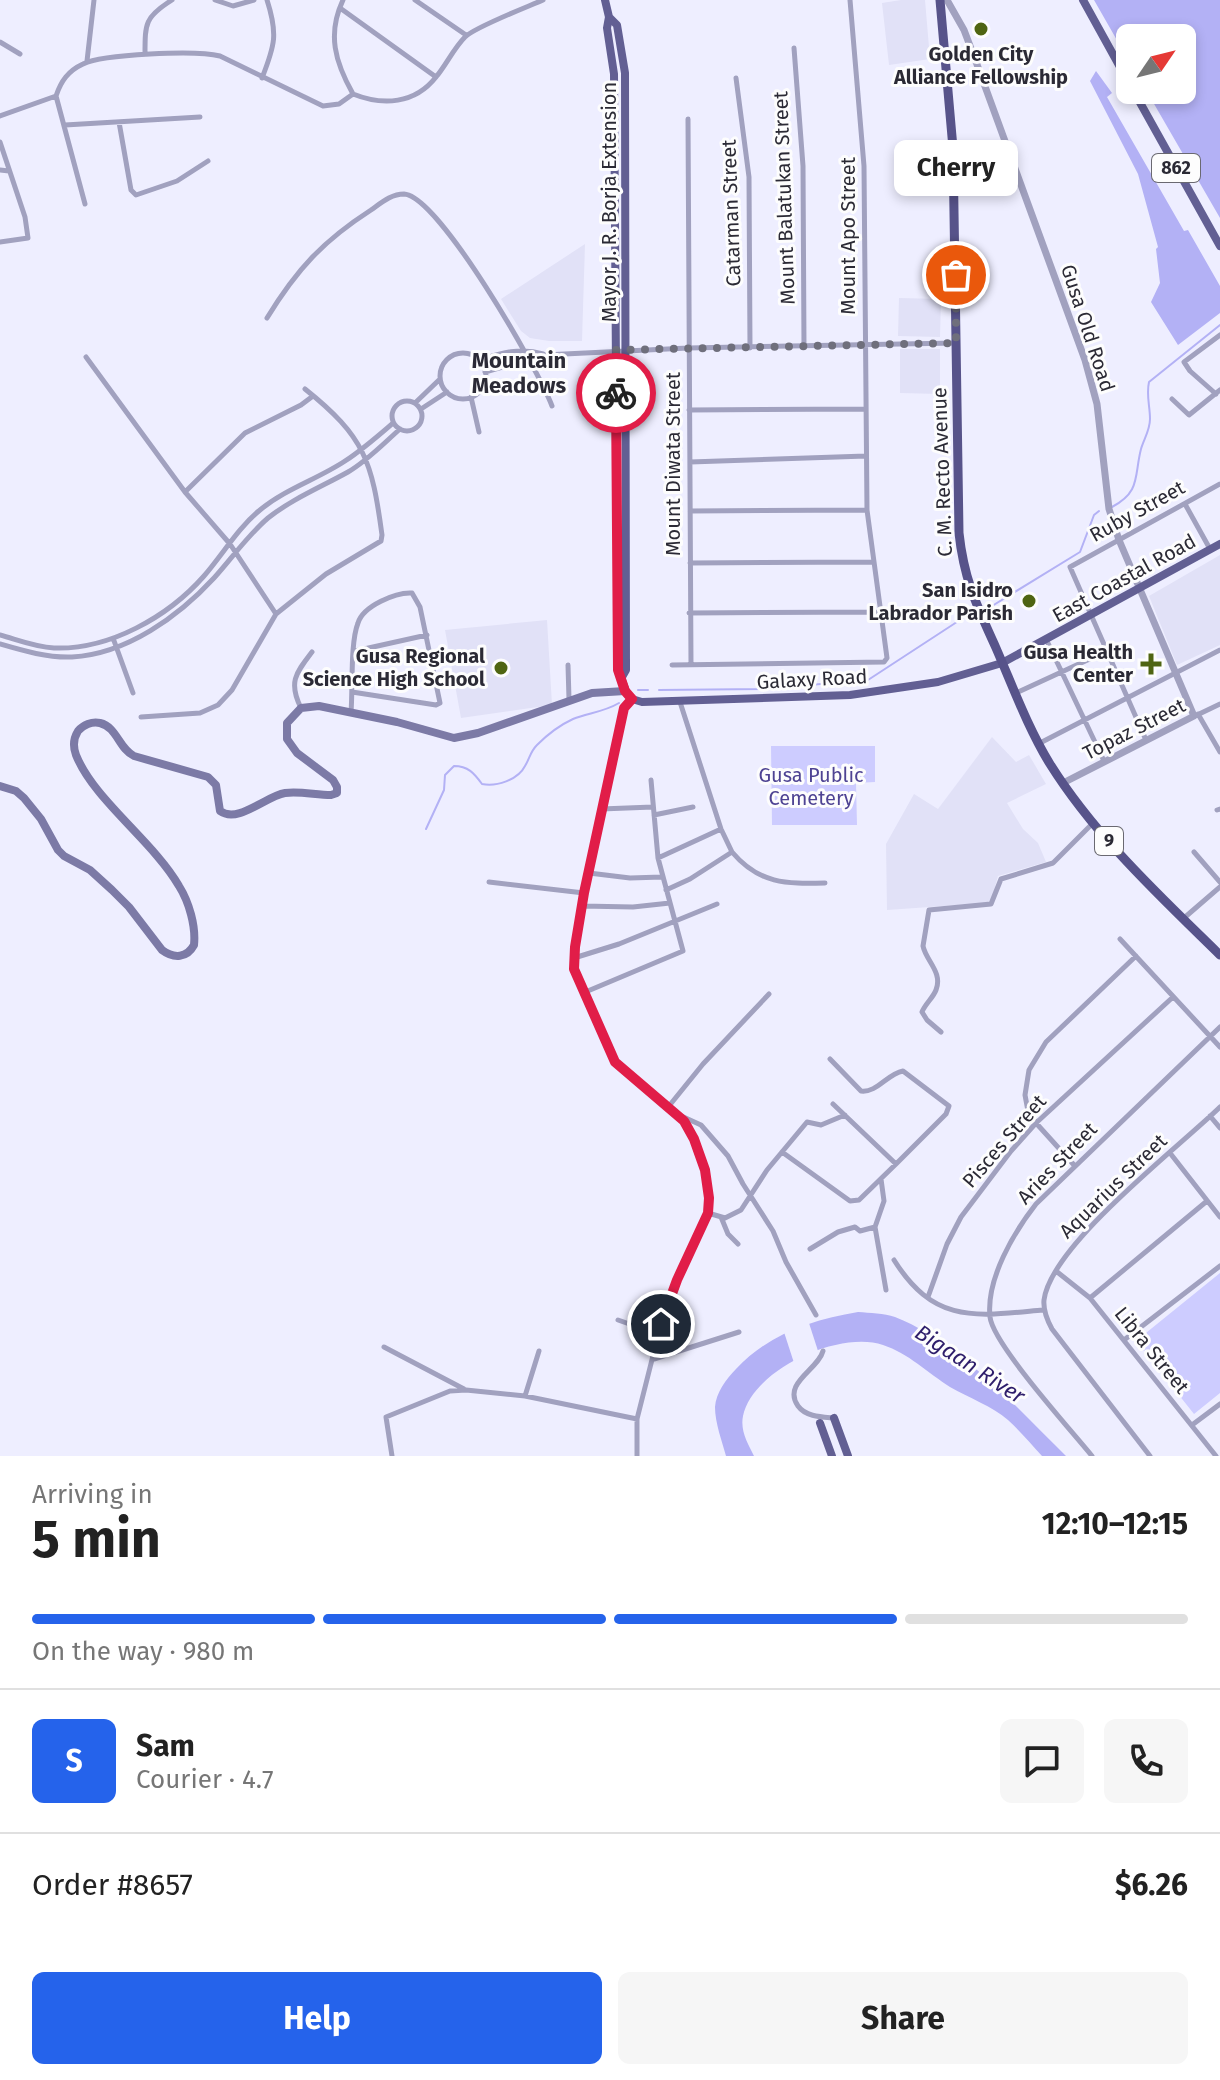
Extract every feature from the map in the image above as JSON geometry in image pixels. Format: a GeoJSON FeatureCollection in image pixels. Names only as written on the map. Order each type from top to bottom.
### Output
{"type":"FeatureCollection","features":[{"type":"Feature","properties":{"kind":"highway","name":"C. M. Recto Avenue"},"geometry":{"type":"LineString","coordinates":[[940,0],[953,148],[957,482],[961,549],[971,597],[1039,744],[1063,783],[1093,823],[1220,955]]}},
{"type":"Feature","properties":{"kind":"main road","name":"862"},"geometry":{"type":"LineString","coordinates":[[1083,0],[1116,60]]}},
{"type":"Feature","properties":{"kind":"main road","name":"Mayor J. R. Borja Extension"},"geometry":{"type":"LineString","coordinates":[[607,9],[617,25],[622,47],[626,216],[620,350]]}},
{"type":"Feature","properties":{"kind":"main road","name":"Mayor J. R. Borja Extension"},"geometry":{"type":"LineString","coordinates":[[607,9],[614,74],[626,670],[622,677],[625,691]]}},
{"type":"Feature","properties":{"kind":"main road","name":"862"},"geometry":{"type":"LineString","coordinates":[[1140,104],[1220,246]]}},
{"type":"Feature","properties":{"kind":"main road"},"geometry":{"type":"LineString","coordinates":[[615,132],[625,132]]}},
{"type":"Feature","properties":{"kind":"main road"},"geometry":{"type":"LineString","coordinates":[[615,217],[626,216]]}},
{"type":"Feature","properties":{"kind":"main road","name":"East Coastal Road"},"geometry":{"type":"LineString","coordinates":[[1002,663],[1220,544]]}},
{"type":"Feature","properties":{"kind":"main road","name":"Galaxy Road"},"geometry":{"type":"LineString","coordinates":[[632,699],[680,702],[865,693],[938,682],[1002,663]]}},
{"type":"Feature","properties":{"kind":"main road"},"geometry":{"type":"LineString","coordinates":[[0,786],[16,791],[41,819],[58,850],[90,870],[129,907],[155,943],[169,955],[178,956],[187,953],[194,945],[185,896],[158,856],[87,774],[75,753],[76,736],[86,725],[103,723],[127,753],[211,779],[216,785],[220,811],[234,815],[284,793],[337,793],[333,780],[297,753],[287,739],[287,723],[291,715],[301,708],[315,705],[442,735],[466,737],[592,693],[625,691],[632,699]]}},
{"type":"Feature","properties":{"kind":"main road"},"geometry":{"type":"LineString","coordinates":[[834,1418],[848,1456]]}},
{"type":"Feature","properties":{"kind":"main road"},"geometry":{"type":"LineString","coordinates":[[820,1423],[832,1456]]}},
{"type":"Feature","properties":{"kind":"street"},"geometry":{"type":"LineString","coordinates":[[87,61],[94,0]]}},
{"type":"Feature","properties":{"kind":"street"},"geometry":{"type":"LineString","coordinates":[[145,55],[145,28],[149,16],[172,0]]}},
{"type":"Feature","properties":{"kind":"street"},"geometry":{"type":"LineString","coordinates":[[215,0],[233,6],[254,0]]}},
{"type":"Feature","properties":{"kind":"street"},"geometry":{"type":"LineString","coordinates":[[262,78],[276,34],[267,0]]}},
{"type":"Feature","properties":{"kind":"street"},"geometry":{"type":"LineString","coordinates":[[343,0],[333,28],[338,63],[353,94],[378,103],[396,101],[427,88],[466,35],[543,0]]}},
{"type":"Feature","properties":{"kind":"street"},"geometry":{"type":"LineString","coordinates":[[415,0],[424,2],[466,35]]}},
{"type":"Feature","properties":{"kind":"street","name":"Mount Apo Street"},"geometry":{"type":"LineString","coordinates":[[691,664],[884,662],[887,658],[867,510],[864,166],[850,0]]}},
{"type":"Feature","properties":{"kind":"street","name":"Gusa Old Road"},"geometry":{"type":"LineString","coordinates":[[947,0],[964,30],[1085,360],[1097,404],[1107,498],[1119,540],[1196,715]]}},
{"type":"Feature","properties":{"kind":"street"},"geometry":{"type":"LineString","coordinates":[[340,8],[436,77]]}},
{"type":"Feature","properties":{"kind":"street"},"geometry":{"type":"LineString","coordinates":[[0,42],[20,54]]}},
{"type":"Feature","properties":{"kind":"street","name":"Mount Balatukan Street"},"geometry":{"type":"LineString","coordinates":[[794,48],[803,166],[804,346]]}},
{"type":"Feature","properties":{"kind":"street"},"geometry":{"type":"LineString","coordinates":[[85,204],[56,96],[64,78],[87,61],[145,55],[211,54],[323,106],[339,104],[353,94]]}},
{"type":"Feature","properties":{"kind":"street","name":"Catarman Street"},"geometry":{"type":"LineString","coordinates":[[736,78],[749,177],[750,348]]}},
{"type":"Feature","properties":{"kind":"street"},"geometry":{"type":"LineString","coordinates":[[0,116],[56,96]]}},
{"type":"Feature","properties":{"kind":"street"},"geometry":{"type":"LineString","coordinates":[[65,125],[200,117]]}},
{"type":"Feature","properties":{"kind":"street","name":"Mount Diwata Street"},"geometry":{"type":"LineString","coordinates":[[688,119],[691,664]]}},
{"type":"Feature","properties":{"kind":"street"},"geometry":{"type":"LineString","coordinates":[[119,122],[131,190],[136,195],[165,186],[208,161]]}},
{"type":"Feature","properties":{"kind":"street"},"geometry":{"type":"LineString","coordinates":[[0,142],[25,217],[28,238],[0,242]]}},
{"type":"Feature","properties":{"kind":"street"},"geometry":{"type":"LineString","coordinates":[[0,170],[9,171]]}},
{"type":"Feature","properties":{"kind":"street"},"geometry":{"type":"LineString","coordinates":[[267,318],[314,252],[394,195],[406,194],[424,204],[483,283],[552,406]]}},
{"type":"Feature","properties":{"kind":"street"},"geometry":{"type":"LineString","coordinates":[[1172,399],[1189,415],[1218,392],[1190,371],[1184,362],[1220,335]]}},
{"type":"Feature","properties":{"kind":"street"},"geometry":{"type":"LineString","coordinates":[[485,372],[544,355],[620,350],[956,343]]}},
{"type":"Feature","properties":{"kind":"street"},"geometry":{"type":"LineString","coordinates":[[479,360],[523,350],[544,355]]}},
{"type":"Feature","properties":{"kind":"street"},"geometry":{"type":"LineString","coordinates":[[415,403],[440,379],[444,363],[450,356],[465,353],[479,360],[485,372],[483,387],[471,397],[459,398],[447,392],[440,379]]}},
{"type":"Feature","properties":{"kind":"street"},"geometry":{"type":"LineString","coordinates":[[86,357],[185,492],[230,544],[276,614]]}},
{"type":"Feature","properties":{"kind":"street"},"geometry":{"type":"LineString","coordinates":[[141,717],[200,713],[218,705],[232,690],[276,614],[326,574],[381,541],[375,487],[362,448],[305,389]]}},
{"type":"Feature","properties":{"kind":"street"},"geometry":{"type":"LineString","coordinates":[[421,409],[447,392]]}},
{"type":"Feature","properties":{"kind":"street"},"geometry":{"type":"LineString","coordinates":[[185,492],[245,433],[313,396]]}},
{"type":"Feature","properties":{"kind":"street"},"geometry":{"type":"LineString","coordinates":[[471,397],[479,432]]}},
{"type":"Feature","properties":{"kind":"street"},"geometry":{"type":"LineString","coordinates":[[406,400],[421,409],[422,418],[418,427],[409,431],[393,423],[392,413],[396,404],[406,400]]}},
{"type":"Feature","properties":{"kind":"street"},"geometry":{"type":"LineString","coordinates":[[689,410],[865,409]]}},
{"type":"Feature","properties":{"kind":"street"},"geometry":{"type":"LineString","coordinates":[[0,635],[37,646],[85,647],[138,626],[204,577],[242,528],[269,503],[344,462],[393,423]]}},
{"type":"Feature","properties":{"kind":"street"},"geometry":{"type":"LineString","coordinates":[[0,644],[38,654],[72,657],[117,647],[159,625],[214,578],[273,514],[367,459],[400,429]]}},
{"type":"Feature","properties":{"kind":"street"},"geometry":{"type":"LineString","coordinates":[[690,462],[866,456]]}},
{"type":"Feature","properties":{"kind":"street","name":"Ruby Street"},"geometry":{"type":"LineString","coordinates":[[1090,615],[1070,567],[1220,484]]}},
{"type":"Feature","properties":{"kind":"street"},"geometry":{"type":"LineString","coordinates":[[1185,504],[1210,549]]}},
{"type":"Feature","properties":{"kind":"street"},"geometry":{"type":"LineString","coordinates":[[690,511],[867,510]]}},
{"type":"Feature","properties":{"kind":"street"},"geometry":{"type":"LineString","coordinates":[[690,563],[873,562]]}},
{"type":"Feature","properties":{"kind":"street"},"geometry":{"type":"LineString","coordinates":[[351,713],[352,692],[357,623],[374,607],[400,594],[408,592],[415,596],[441,701],[438,705],[352,692]]}},
{"type":"Feature","properties":{"kind":"street"},"geometry":{"type":"LineString","coordinates":[[689,613],[880,612]]}},
{"type":"Feature","properties":{"kind":"street"},"geometry":{"type":"LineString","coordinates":[[1090,615],[1146,740]]}},
{"type":"Feature","properties":{"kind":"street"},"geometry":{"type":"LineString","coordinates":[[355,651],[427,635]]}},
{"type":"Feature","properties":{"kind":"street"},"geometry":{"type":"LineString","coordinates":[[113,638],[133,693]]}},
{"type":"Feature","properties":{"kind":"street"},"geometry":{"type":"LineString","coordinates":[[12,648],[13,639]]}},
{"type":"Feature","properties":{"kind":"street"},"geometry":{"type":"LineString","coordinates":[[1046,639],[1104,761]]}},
{"type":"Feature","properties":{"kind":"street"},"geometry":{"type":"LineString","coordinates":[[1039,744],[1220,650]]}},
{"type":"Feature","properties":{"kind":"street"},"geometry":{"type":"LineString","coordinates":[[1016,693],[1107,651]]}},
{"type":"Feature","properties":{"kind":"street"},"geometry":{"type":"LineString","coordinates":[[301,708],[294,695],[294,683],[297,673],[312,652]]}},
{"type":"Feature","properties":{"kind":"street"},"geometry":{"type":"LineString","coordinates":[[672,665],[691,664]]}},
{"type":"Feature","properties":{"kind":"street"},"geometry":{"type":"LineString","coordinates":[[568,665],[569,699]]}},
{"type":"Feature","properties":{"kind":"street"},"geometry":{"type":"LineString","coordinates":[[632,699],[624,708],[601,809],[584,893],[574,969],[615,1062],[669,1106],[694,1139],[705,1170],[709,1198],[708,1213],[671,1295],[658,1334],[637,1419],[637,1456]]}},
{"type":"Feature","properties":{"kind":"street"},"geometry":{"type":"LineString","coordinates":[[680,702],[721,829],[732,852],[750,869],[771,881],[825,883]]}},
{"type":"Feature","properties":{"kind":"street","name":"Topaz Street"},"geometry":{"type":"LineString","coordinates":[[1063,783],[1220,704]]}},
{"type":"Feature","properties":{"kind":"street"},"geometry":{"type":"LineString","coordinates":[[1196,715],[1220,752]]}},
{"type":"Feature","properties":{"kind":"street"},"geometry":{"type":"LineString","coordinates":[[583,993],[682,953],[658,858],[651,780]]}},
{"type":"Feature","properties":{"kind":"street"},"geometry":{"type":"LineString","coordinates":[[601,809],[653,811],[693,807]]}},
{"type":"Feature","properties":{"kind":"street"},"geometry":{"type":"LineString","coordinates":[[941,1032],[922,1012],[937,982],[935,968],[923,946],[929,910],[991,904],[1001,879],[1053,863],[1093,823]]}},
{"type":"Feature","properties":{"kind":"street"},"geometry":{"type":"LineString","coordinates":[[658,858],[721,829]]}},
{"type":"Feature","properties":{"kind":"street"},"geometry":{"type":"LineString","coordinates":[[666,890],[690,879],[732,852]]}},
{"type":"Feature","properties":{"kind":"street"},"geometry":{"type":"LineString","coordinates":[[1183,919],[1220,885],[1194,852]]}},
{"type":"Feature","properties":{"kind":"street"},"geometry":{"type":"LineString","coordinates":[[589,873],[630,878],[662,877]]}},
{"type":"Feature","properties":{"kind":"street"},"geometry":{"type":"LineString","coordinates":[[489,882],[584,893]]}},
{"type":"Feature","properties":{"kind":"street"},"geometry":{"type":"LineString","coordinates":[[582,906],[633,907],[670,903]]}},
{"type":"Feature","properties":{"kind":"street"},"geometry":{"type":"LineString","coordinates":[[574,958],[619,944],[717,904]]}},
{"type":"Feature","properties":{"kind":"street"},"geometry":{"type":"LineString","coordinates":[[1120,939],[1220,1047]]}},
{"type":"Feature","properties":{"kind":"street"},"geometry":{"type":"LineString","coordinates":[[1074,1165],[1028,1111],[1025,1095],[1027,1080],[1034,1059],[1046,1042],[1136,956]]}},
{"type":"Feature","properties":{"kind":"street"},"geometry":{"type":"LineString","coordinates":[[669,1106],[703,1064],[769,994]]}},
{"type":"Feature","properties":{"kind":"street","name":"Pisces Street"},"geometry":{"type":"LineString","coordinates":[[928,1297],[947,1244],[961,1217],[1036,1123],[1173,997]]}},
{"type":"Feature","properties":{"kind":"street","name":"Aries Street"},"geometry":{"type":"LineString","coordinates":[[990,1315],[995,1279],[1014,1236],[1036,1204],[1220,1027]]}},
{"type":"Feature","properties":{"kind":"street"},"geometry":{"type":"LineString","coordinates":[[782,1152],[850,1201],[859,1200],[946,1114],[949,1106],[903,1071],[895,1073],[871,1091],[861,1091],[830,1059]]}},
{"type":"Feature","properties":{"kind":"street"},"geometry":{"type":"LineString","coordinates":[[833,1104],[896,1164]]}},
{"type":"Feature","properties":{"kind":"street","name":"Aquarius Street"},"geometry":{"type":"LineString","coordinates":[[1044,1310],[1046,1293],[1070,1249],[1096,1221],[1220,1107]]}},
{"type":"Feature","properties":{"kind":"street"},"geometry":{"type":"LineString","coordinates":[[678,1115],[692,1119],[710,1132],[728,1156],[773,1231],[786,1262],[816,1315]]}},
{"type":"Feature","properties":{"kind":"street"},"geometry":{"type":"LineString","coordinates":[[708,1213],[721,1217],[737,1213],[767,1170],[807,1122],[821,1125],[845,1115]]}},
{"type":"Feature","properties":{"kind":"street"},"geometry":{"type":"LineString","coordinates":[[1210,1116],[1220,1128]]}},
{"type":"Feature","properties":{"kind":"street"},"geometry":{"type":"LineString","coordinates":[[1170,1153],[1220,1217]]}},
{"type":"Feature","properties":{"kind":"street"},"geometry":{"type":"LineString","coordinates":[[881,1179],[884,1201],[875,1227],[886,1290]]}},
{"type":"Feature","properties":{"kind":"street"},"geometry":{"type":"LineString","coordinates":[[1090,1298],[1207,1201]]}},
{"type":"Feature","properties":{"kind":"street"},"geometry":{"type":"LineString","coordinates":[[721,1217],[725,1230],[738,1244]]}},
{"type":"Feature","properties":{"kind":"street"},"geometry":{"type":"LineString","coordinates":[[810,1249],[846,1229],[855,1227],[860,1231],[875,1227]]}},
{"type":"Feature","properties":{"kind":"street"},"geometry":{"type":"LineString","coordinates":[[894,1260],[911,1283],[955,1312],[990,1315],[1044,1310],[1062,1345],[1150,1456]]}},
{"type":"Feature","properties":{"kind":"street"},"geometry":{"type":"LineString","coordinates":[[1124,1340],[1220,1266]]}},
{"type":"Feature","properties":{"kind":"street","name":"Libra Street"},"geometry":{"type":"LineString","coordinates":[[1056,1271],[1090,1298],[1216,1456]]}},
{"type":"Feature","properties":{"kind":"street"},"geometry":{"type":"LineString","coordinates":[[990,1315],[994,1329],[1013,1358],[1092,1456]]}},
{"type":"Feature","properties":{"kind":"street"},"geometry":{"type":"LineString","coordinates":[[618,1320],[658,1334]]}},
{"type":"Feature","properties":{"kind":"street"},"geometry":{"type":"LineString","coordinates":[[653,1359],[739,1332]]}},
{"type":"Feature","properties":{"kind":"street"},"geometry":{"type":"LineString","coordinates":[[384,1347],[466,1390]]}},
{"type":"Feature","properties":{"kind":"street"},"geometry":{"type":"LineString","coordinates":[[525,1396],[539,1351]]}},
{"type":"Feature","properties":{"kind":"street"},"geometry":{"type":"LineString","coordinates":[[823,1351],[821,1358],[797,1384],[795,1398],[807,1413],[834,1418]]}},
{"type":"Feature","properties":{"kind":"street"},"geometry":{"type":"LineString","coordinates":[[392,1456],[386,1417],[450,1391],[525,1396],[637,1419]]}},
{"type":"Feature","properties":{"kind":"street"},"geometry":{"type":"LineString","coordinates":[[1192,1425],[1220,1404]]}},
{"type":"Feature","properties":{"kind":"shaded area"},"geometry":{"type":"Polygon","coordinates":[[[925,0],[930,59],[889,65],[882,3],[925,0]]]}},
{"type":"Feature","properties":{"kind":"shaded area"},"geometry":{"type":"Polygon","coordinates":[[[1094,0],[1220,0],[1220,218],[1154,104],[1196,104],[1196,24],[1116,24],[1116,38],[1094,0]]]}},
{"type":"Feature","properties":{"kind":"shaded area"},"geometry":{"type":"Polygon","coordinates":[[[1096,71],[1112,93],[1107,97],[1184,231],[1188,230],[1220,286],[1220,313],[1178,345],[1151,302],[1160,283],[1158,247],[1138,174],[1090,81],[1096,71]]]}},
{"type":"Feature","properties":{"kind":"shaded area"},"geometry":{"type":"Polygon","coordinates":[[[585,244],[582,341],[530,338],[521,331],[501,299],[585,244]]]}},
{"type":"Feature","properties":{"kind":"shaded area"},"geometry":{"type":"Polygon","coordinates":[[[899,298],[941,299],[940,337],[898,336],[899,298]]]}},
{"type":"Feature","properties":{"kind":"shaded area"},"geometry":{"type":"Polygon","coordinates":[[[900,349],[940,349],[940,394],[900,393],[900,349]]]}},
{"type":"Feature","properties":{"kind":"shaded area"},"geometry":{"type":"Polygon","coordinates":[[[1220,555],[1220,645],[1177,665],[1149,596],[1220,555]]]}},
{"type":"Feature","properties":{"kind":"shaded area","name":"Gusa Regional Science High School"},"geometry":{"type":"Polygon","coordinates":[[[547,620],[552,705],[461,718],[445,630],[547,620]]]}},
{"type":"Feature","properties":{"kind":"shaded area"},"geometry":{"type":"Polygon","coordinates":[[[992,737],[1016,762],[1029,755],[1046,784],[1007,803],[1023,829],[1038,843],[1046,862],[998,876],[992,898],[987,903],[887,910],[886,844],[914,794],[938,809],[992,737]]]}},
{"type":"Feature","properties":{"kind":"shaded area"},"geometry":{"type":"Polygon","coordinates":[[[858,1312],[895,1317],[942,1343],[986,1378],[1066,1456],[1042,1456],[995,1410],[950,1387],[901,1353],[865,1342],[822,1348],[780,1369],[750,1399],[743,1416],[744,1432],[754,1456],[726,1456],[715,1407],[719,1391],[732,1373],[762,1346],[792,1330],[858,1312]]]}},
{"type":"Feature","properties":{"kind":"green space","name":"Gusa Public Cemetery"},"geometry":{"type":"Polygon","coordinates":[[[771,746],[875,746],[875,782],[856,783],[857,825],[772,825],[771,746]]]}},
{"type":"Feature","properties":{"kind":"green space"},"geometry":{"type":"Polygon","coordinates":[[[1220,1273],[1220,1393],[1194,1414],[1136,1341],[1220,1273]]]}},
{"type":"Feature","properties":{"kind":"pier"},"geometry":{"type":"Polygon","coordinates":[[[808,1320],[819,1354],[795,1366],[783,1329],[808,1320]]]}},
{"type":"Feature","properties":{"kind":"waterway"},"geometry":{"type":"LineString","coordinates":[[1112,507],[1128,495],[1135,482],[1150,423],[1149,382],[1220,325]]}},
{"type":"Feature","properties":{"kind":"waterway"},"geometry":{"type":"LineString","coordinates":[[992,606],[1080,552],[1094,515],[1099,511]]}},
{"type":"Feature","properties":{"kind":"waterway"},"geometry":{"type":"LineString","coordinates":[[659,690],[762,689],[868,680],[963,618]]}},
{"type":"Feature","properties":{"kind":"waterway"},"geometry":{"type":"LineString","coordinates":[[638,690],[648,690]]}},
{"type":"Feature","properties":{"kind":"waterway"},"geometry":{"type":"LineString","coordinates":[[426,829],[444,790],[445,775],[454,766],[470,771],[482,784],[506,781],[522,771],[535,748],[559,727],[619,703]]}},
{"type":"Feature","properties":{"kind":"way so far"},"geometry":{"type":"LineString","coordinates":[[616,393],[616,350],[956,343],[956,275]]}},
{"type":"Feature","properties":{"kind":"place","name":"Golden City Alliance Fellowship"},"geometry":{"type":"Point","coordinates":[981,29]}},
{"type":"Feature","properties":{"kind":"place","name":"Cherry"},"geometry":{"type":"Point","coordinates":[956,275]}},
{"type":"Feature","properties":{"kind":"place","name":"San Isidro Labrador Parish"},"geometry":{"type":"Point","coordinates":[1029,601]}},
{"type":"Feature","properties":{"kind":"place","name":"Gusa Health Center"},"geometry":{"type":"Point","coordinates":[1151,664]}},
{"type":"Feature","properties":{"kind":"place","name":"Gusa Regional Science High School"},"geometry":{"type":"Point","coordinates":[501,668]}},
{"type":"Feature","properties":{"kind":"district","name":"Mountain Meadows"},"geometry":{"type":"Point","coordinates":[519,372]}},
{"type":"Feature","properties":{"kind":"route"},"geometry":{"type":"LineString","coordinates":[[616,393],[618,670],[625,691],[632,699],[624,708],[605,792],[584,893],[574,969],[615,1062],[684,1121],[705,1170],[708,1213],[677,1280],[661,1324]]}},
{"type":"Feature","properties":{"kind":"water label","name":"Bigaan River"},"geometry":{"type":"Point","coordinates":[970,1364]}}]}
